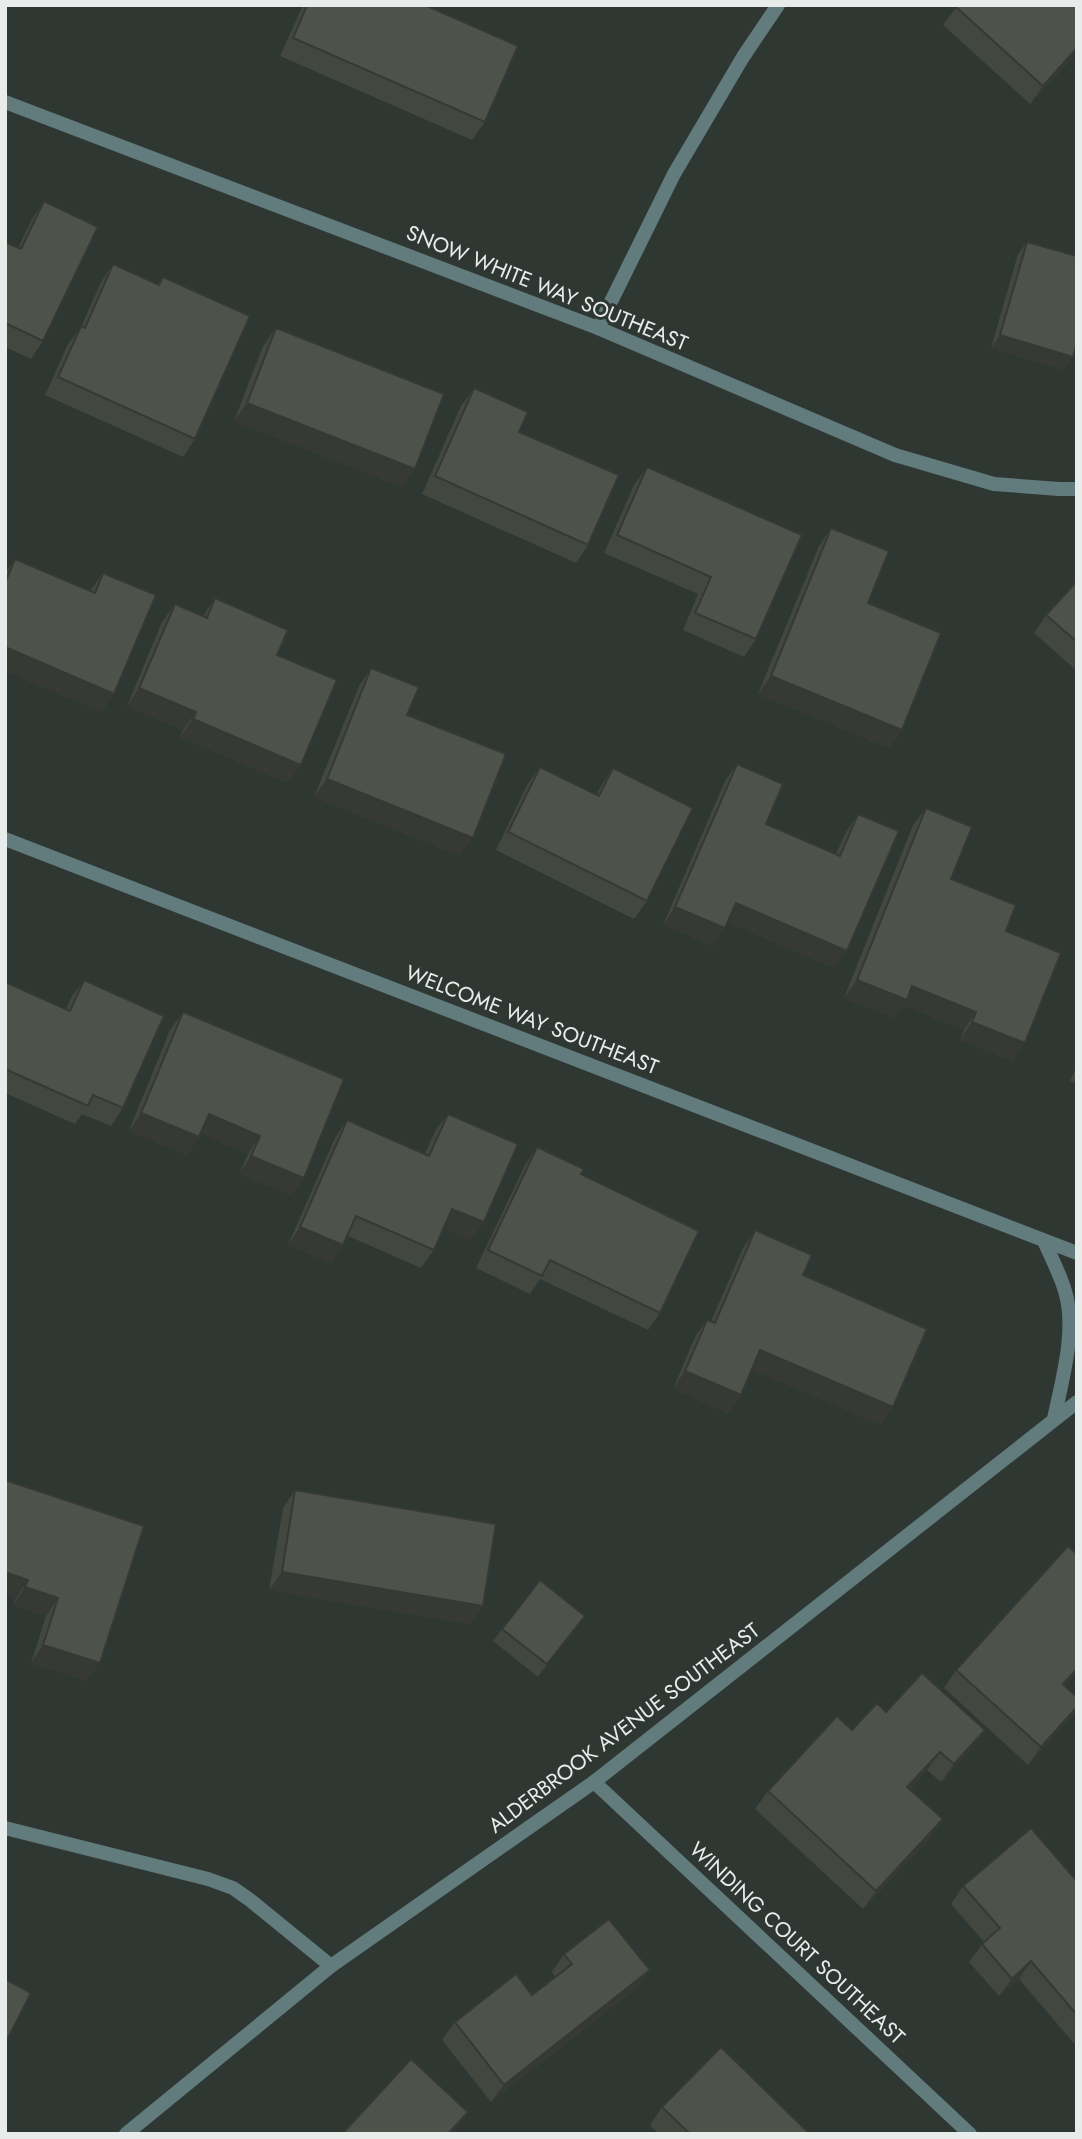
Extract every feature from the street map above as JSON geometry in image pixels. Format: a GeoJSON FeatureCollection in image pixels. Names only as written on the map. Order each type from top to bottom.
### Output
{"type":"FeatureCollection","features":[{"type":"Feature","properties":{"kind":"street"},"geometry":{"type":"LineString","coordinates":[[598,328],[674,174],[743,57],[778,5]]}},
{"type":"Feature","properties":{"kind":"street","name":"SNOW WHITE WAY SOUTHEAST"},"geometry":{"type":"LineString","coordinates":[[5,103],[598,328],[895,455],[994,484],[1077,489]]}},
{"type":"Feature","properties":{"kind":"street","name":"WELCOME WAY SOUTHEAST"},"geometry":{"type":"LineString","coordinates":[[5,839],[1077,1253]]}},
{"type":"Feature","properties":{"kind":"street"},"geometry":{"type":"LineString","coordinates":[[1044,1241],[1066,1292],[1070,1331],[1054,1419]]}},
{"type":"Feature","properties":{"kind":"street","name":"ALDERBROOK AVENUE SOUTHEAST"},"geometry":{"type":"LineString","coordinates":[[126,2134],[331,1966],[594,1782],[1077,1402]]}},
{"type":"Feature","properties":{"kind":"street","name":"WINDING COURT SOUTHEAST"},"geometry":{"type":"LineString","coordinates":[[594,1782],[970,2134]]}},
{"type":"Feature","properties":{"kind":"street"},"geometry":{"type":"LineString","coordinates":[[5,1828],[233,1888],[331,1966]]}},
{"type":"Feature","properties":{"kind":"building"},"geometry":{"type":"Polygon","coordinates":[[[307,5],[425,5],[518,46],[485,122],[293,38],[307,5]]]}},
{"type":"Feature","properties":{"kind":"building"},"geometry":{"type":"Polygon","coordinates":[[[1077,5],[1077,48],[1043,86],[956,7],[1077,5]]]}},
{"type":"Feature","properties":{"kind":"building"},"geometry":{"type":"Polygon","coordinates":[[[44,201],[98,227],[43,341],[5,323],[5,242],[21,249],[44,201]]]}},
{"type":"Feature","properties":{"kind":"building"},"geometry":{"type":"Polygon","coordinates":[[[1027,242],[1077,256],[1077,343],[1073,357],[1000,335],[1027,242]]]}},
{"type":"Feature","properties":{"kind":"building"},"geometry":{"type":"Polygon","coordinates":[[[113,264],[159,285],[163,277],[250,316],[195,439],[58,377],[81,326],[85,328],[113,264]]]}},
{"type":"Feature","properties":{"kind":"building"},"geometry":{"type":"Polygon","coordinates":[[[276,328],[444,394],[415,469],[247,403],[276,328]]]}},
{"type":"Feature","properties":{"kind":"building"},"geometry":{"type":"Polygon","coordinates":[[[474,388],[528,412],[519,432],[619,475],[588,545],[435,476],[474,388]]]}},
{"type":"Feature","properties":{"kind":"building"},"geometry":{"type":"Polygon","coordinates":[[[647,467],[802,535],[756,639],[695,613],[711,577],[617,535],[647,467]]]}},
{"type":"Feature","properties":{"kind":"building"},"geometry":{"type":"Polygon","coordinates":[[[831,528],[889,551],[868,603],[941,633],[902,730],[771,676],[831,528]]]}},
{"type":"Feature","properties":{"kind":"building"},"geometry":{"type":"Polygon","coordinates":[[[15,559],[95,593],[103,573],[156,595],[114,694],[5,647],[5,583],[15,559]]]}},
{"type":"Feature","properties":{"kind":"building"},"geometry":{"type":"Polygon","coordinates":[[[1077,581],[1077,642],[1046,615],[1077,581]]]}},
{"type":"Feature","properties":{"kind":"building"},"geometry":{"type":"Polygon","coordinates":[[[215,598],[288,630],[277,655],[337,680],[301,765],[193,719],[196,712],[139,688],[175,604],[207,618],[215,598]]]}},
{"type":"Feature","properties":{"kind":"building"},"geometry":{"type":"Polygon","coordinates":[[[371,668],[419,687],[407,715],[506,754],[473,838],[327,779],[371,668]]]}},
{"type":"Feature","properties":{"kind":"building"},"geometry":{"type":"Polygon","coordinates":[[[737,764],[783,784],[766,824],[840,856],[858,814],[899,831],[847,951],[736,903],[725,928],[675,907],[737,764]]]}},
{"type":"Feature","properties":{"kind":"building"},"geometry":{"type":"Polygon","coordinates":[[[540,767],[599,796],[613,768],[693,808],[647,901],[508,832],[540,767]]]}},
{"type":"Feature","properties":{"kind":"building"},"geometry":{"type":"Polygon","coordinates":[[[926,808],[972,827],[951,879],[1016,905],[1006,931],[1061,953],[1025,1043],[972,1022],[976,1012],[912,986],[907,1000],[857,980],[926,808]]]}},
{"type":"Feature","properties":{"kind":"building"},"geometry":{"type":"Polygon","coordinates":[[[84,980],[164,1016],[123,1108],[93,1095],[88,1106],[5,1069],[5,982],[70,1011],[84,980]]]}},
{"type":"Feature","properties":{"kind":"building"},"geometry":{"type":"Polygon","coordinates":[[[183,1012],[344,1079],[304,1178],[251,1156],[260,1136],[209,1114],[199,1137],[141,1113],[183,1012]]]}},
{"type":"Feature","properties":{"kind":"building"},"geometry":{"type":"Polygon","coordinates":[[[448,1114],[518,1144],[484,1222],[452,1209],[434,1250],[356,1216],[343,1245],[300,1227],[347,1120],[429,1156],[448,1114]]]}},
{"type":"Feature","properties":{"kind":"building"},"geometry":{"type":"Polygon","coordinates":[[[537,1147],[584,1169],[581,1174],[699,1231],[660,1313],[550,1260],[542,1276],[488,1250],[537,1147]]]}},
{"type":"Feature","properties":{"kind":"building"},"geometry":{"type":"Polygon","coordinates":[[[755,1230],[812,1255],[803,1275],[927,1329],[893,1407],[760,1350],[741,1395],[685,1371],[707,1320],[715,1323],[755,1230]]]}},
{"type":"Feature","properties":{"kind":"building"},"geometry":{"type":"Polygon","coordinates":[[[5,1480],[144,1526],[100,1663],[43,1645],[58,1598],[25,1587],[28,1580],[5,1572],[5,1480]]]}},
{"type":"Feature","properties":{"kind":"building"},"geometry":{"type":"Polygon","coordinates":[[[295,1490],[496,1524],[483,1606],[282,1572],[295,1490]]]}},
{"type":"Feature","properties":{"kind":"building"},"geometry":{"type":"Polygon","coordinates":[[[1068,1546],[1077,1554],[1077,1669],[1063,1684],[1077,1697],[1077,1707],[1041,1747],[956,1670],[1068,1546]]]}},
{"type":"Feature","properties":{"kind":"building"},"geometry":{"type":"Polygon","coordinates":[[[540,1580],[585,1616],[547,1664],[502,1629],[540,1580]]]}},
{"type":"Feature","properties":{"kind":"building"},"geometry":{"type":"Polygon","coordinates":[[[922,1673],[985,1730],[954,1764],[940,1752],[907,1787],[943,1819],[876,1891],[768,1791],[837,1716],[852,1730],[877,1703],[886,1712],[922,1673]]]}},
{"type":"Feature","properties":{"kind":"building"},"geometry":{"type":"Polygon","coordinates":[[[1031,1828],[1077,1881],[1077,2015],[1031,1961],[1012,1979],[982,1944],[1000,1928],[963,1886],[1031,1828]]]}},
{"type":"Feature","properties":{"kind":"building"},"geometry":{"type":"Polygon","coordinates":[[[609,1919],[650,1970],[504,2085],[455,2022],[516,1974],[532,1995],[572,1964],[564,1954],[609,1919]]]}},
{"type":"Feature","properties":{"kind":"building"},"geometry":{"type":"Polygon","coordinates":[[[5,1979],[31,1993],[5,2044],[5,1979]]]}},
{"type":"Feature","properties":{"kind":"building"},"geometry":{"type":"Polygon","coordinates":[[[721,2047],[810,2134],[690,2134],[662,2107],[721,2047]]]}},
{"type":"Feature","properties":{"kind":"building"},"geometry":{"type":"Polygon","coordinates":[[[411,2059],[468,2112],[448,2134],[342,2134],[411,2059]]]}}]}
